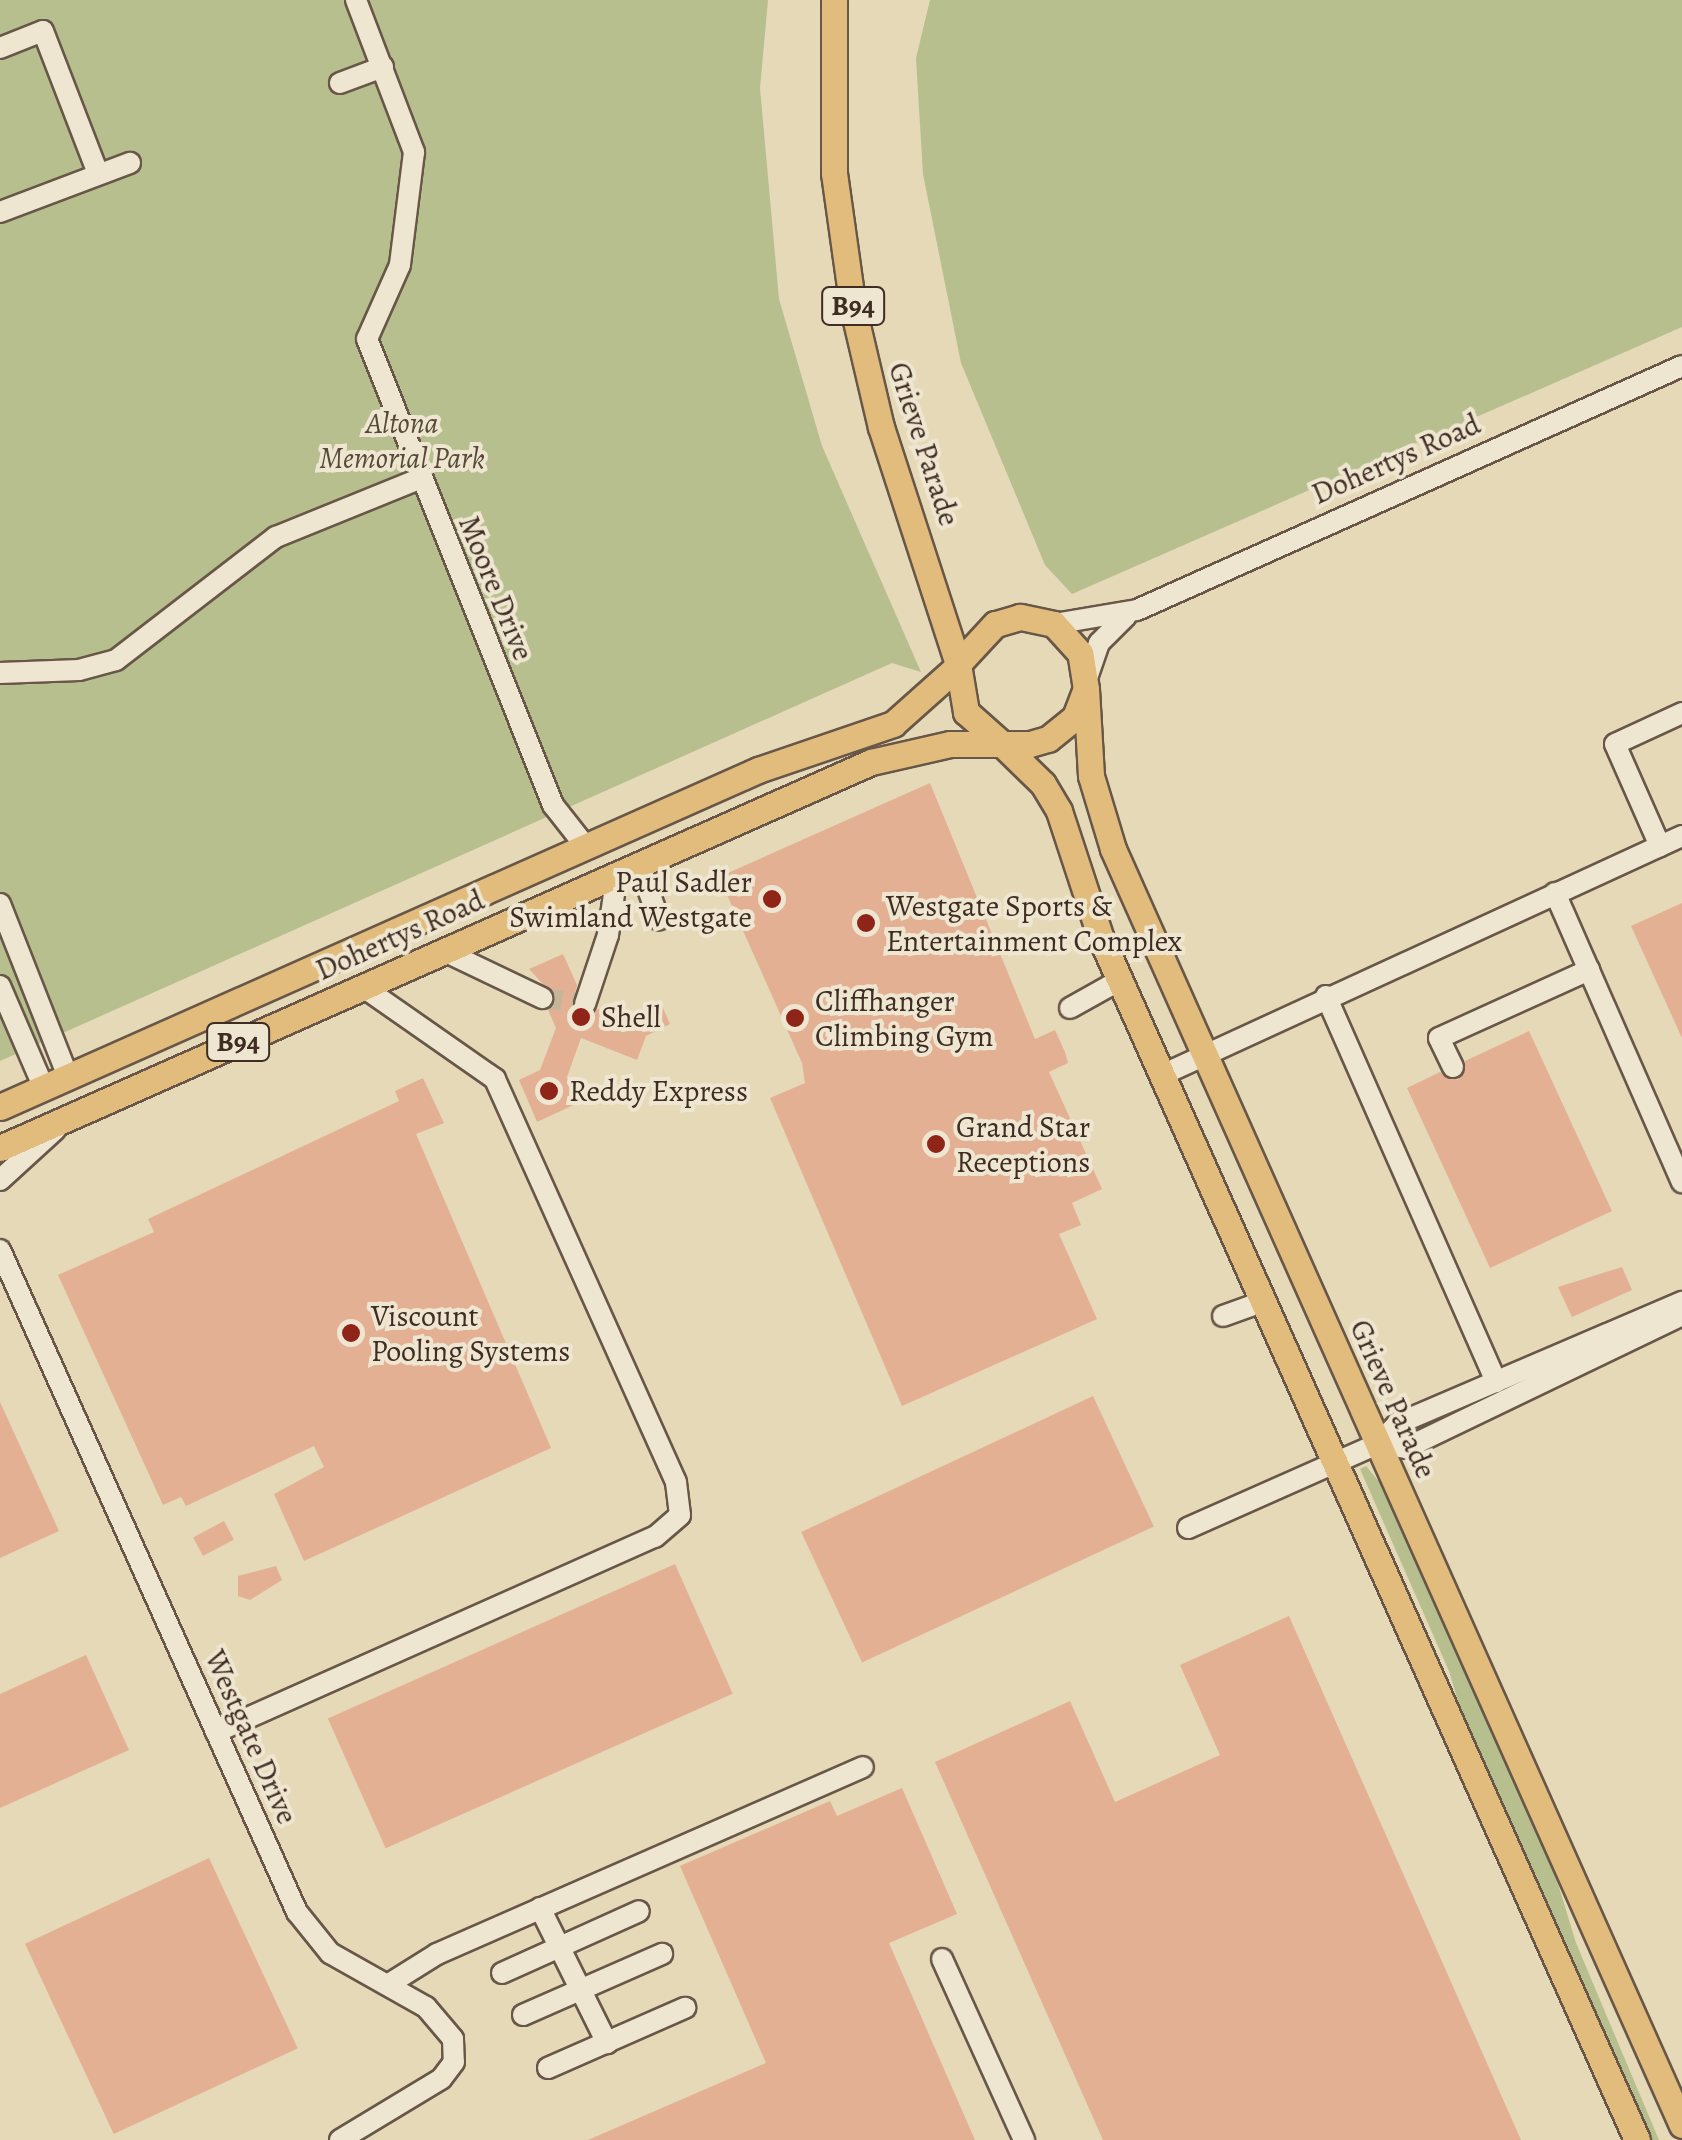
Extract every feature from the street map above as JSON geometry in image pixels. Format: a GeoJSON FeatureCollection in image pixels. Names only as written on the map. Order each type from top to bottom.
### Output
{"type":"FeatureCollection","features":[{"type":"Feature","properties":{"kind":"main road","name":"Grieve Parade"},"geometry":{"type":"LineString","coordinates":[[834,0],[834,173],[853,308],[881,427],[958,665]]}},
{"type":"Feature","properties":{"kind":"main road"},"geometry":{"type":"LineString","coordinates":[[1086,685],[1075,644],[1048,622],[995,624],[958,665],[966,712],[1054,800],[1120,980],[1637,2140]]}},
{"type":"Feature","properties":{"kind":"main road","name":"Dohertys Road"},"geometry":{"type":"LineString","coordinates":[[0,1107],[767,766],[884,728],[914,709],[958,665]]}},
{"type":"Feature","properties":{"kind":"main road","name":"Grieve Parade"},"geometry":{"type":"LineString","coordinates":[[1086,685],[1089,762],[1100,817],[1682,2125]]}},
{"type":"Feature","properties":{"kind":"main road","name":"B94"},"geometry":{"type":"LineString","coordinates":[[1001,743],[1055,735],[1080,710],[1086,685]]}},
{"type":"Feature","properties":{"kind":"main road","name":"Dohertys Road"},"geometry":{"type":"LineString","coordinates":[[0,1148],[871,762],[930,747],[1001,743]]}},
{"type":"Feature","properties":{"kind":"main road"},"geometry":{"type":"LineString","coordinates":[[68,1077],[73,1117]]}},
{"type":"Feature","properties":{"kind":"main road"},"geometry":{"type":"LineString","coordinates":[[44,1088],[73,1117]]}},
{"type":"Feature","properties":{"kind":"street","name":"Moore Drive"},"geometry":{"type":"LineString","coordinates":[[356,0],[414,152],[400,265],[368,339],[553,805],[586,847]]}},
{"type":"Feature","properties":{"kind":"street"},"geometry":{"type":"LineString","coordinates":[[0,48],[43,30],[97,171]]}},
{"type":"Feature","properties":{"kind":"street"},"geometry":{"type":"LineString","coordinates":[[340,83],[383,67]]}},
{"type":"Feature","properties":{"kind":"street"},"geometry":{"type":"LineString","coordinates":[[0,212],[97,171],[130,163]]}},
{"type":"Feature","properties":{"kind":"street","name":"Dohertys Road"},"geometry":{"type":"LineString","coordinates":[[1048,622],[1136,610],[1682,366]]}},
{"type":"Feature","properties":{"kind":"street"},"geometry":{"type":"LineString","coordinates":[[1647,382],[1682,377]]}},
{"type":"Feature","properties":{"kind":"street"},"geometry":{"type":"LineString","coordinates":[[0,673],[68,671],[116,660],[276,538],[421,478]]}},
{"type":"Feature","properties":{"kind":"street","name":"Dohertys Road"},"geometry":{"type":"LineString","coordinates":[[1086,685],[1100,641],[1136,610]]}},
{"type":"Feature","properties":{"kind":"street"},"geometry":{"type":"LineString","coordinates":[[1660,846],[1615,744],[1682,713]]}},
{"type":"Feature","properties":{"kind":"street"},"geometry":{"type":"LineString","coordinates":[[1164,1074],[1326,996],[1682,836]]}},
{"type":"Feature","properties":{"kind":"street"},"geometry":{"type":"LineString","coordinates":[[628,869],[659,920]]}},
{"type":"Feature","properties":{"kind":"street"},"geometry":{"type":"LineString","coordinates":[[585,1004],[628,869]]}},
{"type":"Feature","properties":{"kind":"street"},"geometry":{"type":"LineString","coordinates":[[1555,893],[1682,1182]]}},
{"type":"Feature","properties":{"kind":"street"},"geometry":{"type":"LineString","coordinates":[[0,904],[68,1077]]}},
{"type":"Feature","properties":{"kind":"street"},"geometry":{"type":"LineString","coordinates":[[444,951],[542,998]]}},
{"type":"Feature","properties":{"kind":"street"},"geometry":{"type":"LineString","coordinates":[[0,974],[16,971],[22,956]]}},
{"type":"Feature","properties":{"kind":"street"},"geometry":{"type":"LineString","coordinates":[[1453,1067],[1439,1038],[1589,970]]}},
{"type":"Feature","properties":{"kind":"street"},"geometry":{"type":"LineString","coordinates":[[1070,1008],[1120,980]]}},
{"type":"Feature","properties":{"kind":"street"},"geometry":{"type":"LineString","coordinates":[[0,986],[44,1088]]}},
{"type":"Feature","properties":{"kind":"street"},"geometry":{"type":"LineString","coordinates":[[216,1732],[656,1538],[680,1514],[676,1482],[495,1079],[363,987]]}},
{"type":"Feature","properties":{"kind":"street"},"geometry":{"type":"LineString","coordinates":[[1326,996],[1496,1382]]}},
{"type":"Feature","properties":{"kind":"street"},"geometry":{"type":"LineString","coordinates":[[0,1180],[73,1117]]}},
{"type":"Feature","properties":{"kind":"street","name":"Westgate Drive"},"geometry":{"type":"LineString","coordinates":[[0,1250],[307,1928],[339,1959],[388,1984],[442,2021],[453,2039],[454,2062],[426,2091],[340,2140]]}},
{"type":"Feature","properties":{"kind":"street"},"geometry":{"type":"LineString","coordinates":[[1223,1316],[1265,1301]]}},
{"type":"Feature","properties":{"kind":"street"},"geometry":{"type":"LineString","coordinates":[[1188,1528],[1378,1444],[1397,1424],[1682,1302]]}},
{"type":"Feature","properties":{"kind":"street"},"geometry":{"type":"LineString","coordinates":[[1378,1444],[1406,1448],[1682,1315]]}},
{"type":"Feature","properties":{"kind":"street"},"geometry":{"type":"LineString","coordinates":[[388,1984],[437,1954],[863,1766]]}},
{"type":"Feature","properties":{"kind":"street"},"geometry":{"type":"LineString","coordinates":[[540,1908],[607,2043]]}},
{"type":"Feature","properties":{"kind":"street"},"geometry":{"type":"LineString","coordinates":[[502,1973],[639,1911]]}},
{"type":"Feature","properties":{"kind":"street"},"geometry":{"type":"LineString","coordinates":[[523,2015],[662,1954]]}},
{"type":"Feature","properties":{"kind":"street"},"geometry":{"type":"LineString","coordinates":[[942,1960],[1024,2140]]}},
{"type":"Feature","properties":{"kind":"street"},"geometry":{"type":"LineString","coordinates":[[548,2068],[685,2008]]}},
{"type":"Feature","properties":{"kind":"green space","name":"Altona Memorial Park"},"geometry":{"type":"Polygon","coordinates":[[[0,0],[768,0],[760,88],[779,299],[822,446],[921,672],[892,663],[0,1061],[0,0]]]}},
{"type":"Feature","properties":{"kind":"green space"},"geometry":{"type":"Polygon","coordinates":[[[930,0],[1682,0],[1682,327],[1072,594],[1045,565],[961,363],[923,174],[916,58],[930,0]]]}},
{"type":"Feature","properties":{"kind":"green space"},"geometry":{"type":"Polygon","coordinates":[[[1366,1466],[1381,1484],[1552,1864],[1576,1943],[1659,2140],[1649,2140],[1472,1748],[1449,1671],[1360,1469],[1366,1466]]]}},
{"type":"Feature","properties":{"kind":"building","name":"Grand Star Receptions"},"geometry":{"type":"Polygon","coordinates":[[[930,783],[1035,1039],[1055,1030],[1065,1052],[1068,1063],[1049,1072],[1102,1189],[1072,1203],[1081,1225],[1059,1234],[1097,1319],[902,1406],[770,1098],[805,1083],[802,1063],[719,877],[930,783]]]}},
{"type":"Feature","properties":{"kind":"building"},"geometry":{"type":"Polygon","coordinates":[[[1682,903],[1682,1038],[1631,926],[1682,903]]]}},
{"type":"Feature","properties":{"kind":"building"},"geometry":{"type":"Polygon","coordinates":[[[563,954],[577,985],[572,1008],[580,1017],[598,1009],[629,1021],[662,1006],[670,1024],[646,1036],[637,1060],[581,1038],[567,1077],[578,1103],[537,1122],[519,1080],[540,1070],[556,1028],[548,1010],[556,998],[529,969],[563,954]]]}},
{"type":"Feature","properties":{"kind":"building"},"geometry":{"type":"Polygon","coordinates":[[[1529,1031],[1612,1211],[1490,1268],[1407,1088],[1440,1072],[1458,1080],[1465,1061],[1529,1031]]]}},
{"type":"Feature","properties":{"kind":"building","name":"Viscount Pooling Systems"},"geometry":{"type":"Polygon","coordinates":[[[423,1078],[444,1123],[416,1134],[551,1448],[304,1561],[274,1494],[324,1467],[314,1446],[186,1506],[181,1497],[163,1505],[58,1275],[154,1232],[148,1219],[399,1101],[395,1091],[423,1078]]]}},
{"type":"Feature","properties":{"kind":"building"},"geometry":{"type":"Polygon","coordinates":[[[1622,1267],[1632,1290],[1572,1317],[1558,1287],[1622,1267]]]}},
{"type":"Feature","properties":{"kind":"building"},"geometry":{"type":"Polygon","coordinates":[[[1093,1396],[1154,1527],[862,1663],[801,1532],[1093,1396]]]}},
{"type":"Feature","properties":{"kind":"building"},"geometry":{"type":"Polygon","coordinates":[[[0,1402],[59,1531],[0,1558],[0,1402]]]}},
{"type":"Feature","properties":{"kind":"building"},"geometry":{"type":"Polygon","coordinates":[[[224,1521],[234,1540],[203,1556],[193,1537],[224,1521]]]}},
{"type":"Feature","properties":{"kind":"building"},"geometry":{"type":"Polygon","coordinates":[[[675,1564],[733,1694],[386,1848],[328,1719],[675,1564]]]}},
{"type":"Feature","properties":{"kind":"building"},"geometry":{"type":"Polygon","coordinates":[[[276,1566],[282,1580],[250,1600],[238,1596],[238,1576],[276,1566]]]}},
{"type":"Feature","properties":{"kind":"building"},"geometry":{"type":"Polygon","coordinates":[[[1289,1616],[1521,2140],[1103,2140],[935,1762],[1070,1701],[1115,1802],[1220,1755],[1180,1665],[1289,1616]]]}},
{"type":"Feature","properties":{"kind":"building"},"geometry":{"type":"Polygon","coordinates":[[[86,1655],[129,1750],[0,1808],[0,1694],[86,1655]]]}},
{"type":"Feature","properties":{"kind":"building"},"geometry":{"type":"Polygon","coordinates":[[[902,1788],[957,1914],[889,1943],[975,2140],[588,2140],[766,2063],[680,1866],[830,1801],[837,1816],[902,1788]]]}},
{"type":"Feature","properties":{"kind":"building"},"geometry":{"type":"Polygon","coordinates":[[[209,1858],[298,2048],[114,2134],[25,1944],[209,1858]]]}},
{"type":"Feature","properties":{"kind":"tunnel"},"geometry":{"type":"LineString","coordinates":[[542,998],[585,1004]]}},
{"type":"Feature","properties":{"kind":"place","name":"Paul Sadler Swimland Westgate"},"geometry":{"type":"Point","coordinates":[772,899]}},
{"type":"Feature","properties":{"kind":"place","name":"Westgate Sports & Entertainment Complex"},"geometry":{"type":"Point","coordinates":[866,923]}},
{"type":"Feature","properties":{"kind":"place","name":"Shell"},"geometry":{"type":"Point","coordinates":[581,1017]}},
{"type":"Feature","properties":{"kind":"place","name":"Cliffhanger Climbing Gym"},"geometry":{"type":"Point","coordinates":[795,1018]}},
{"type":"Feature","properties":{"kind":"place","name":"Reddy Express"},"geometry":{"type":"Point","coordinates":[549,1091]}},
{"type":"Feature","properties":{"kind":"place","name":"Grand Star Receptions"},"geometry":{"type":"Point","coordinates":[936,1144]}},
{"type":"Feature","properties":{"kind":"place","name":"Viscount Pooling Systems"},"geometry":{"type":"Point","coordinates":[351,1333]}}]}
